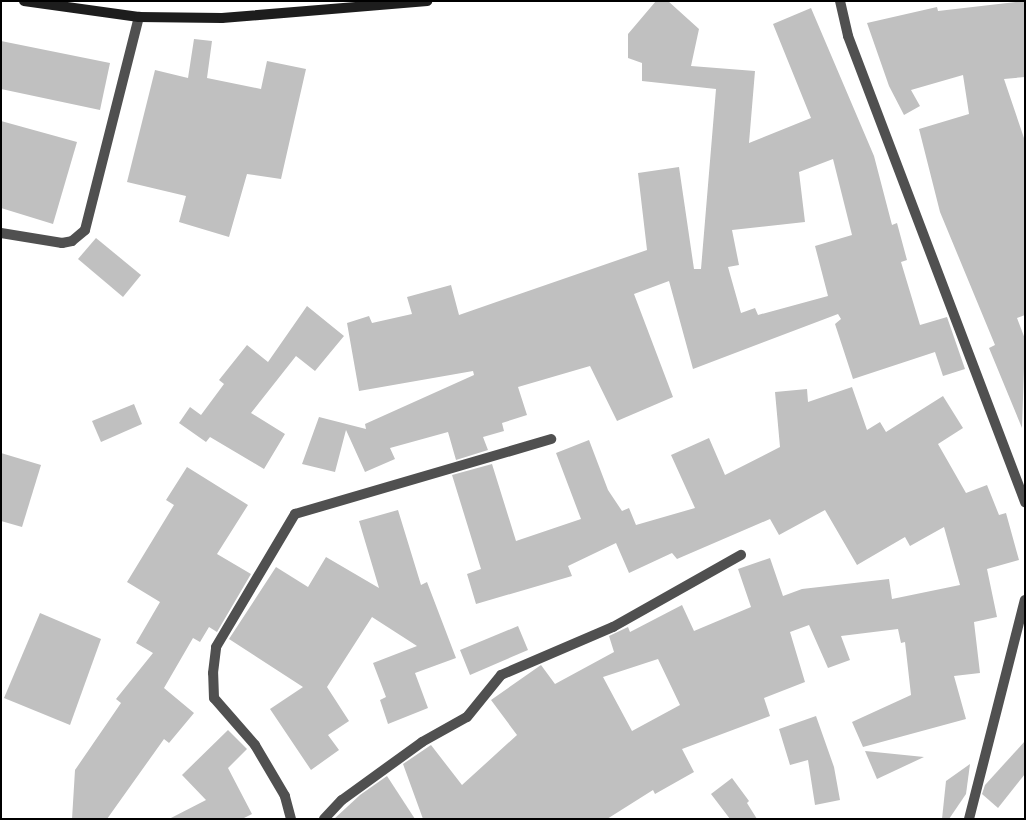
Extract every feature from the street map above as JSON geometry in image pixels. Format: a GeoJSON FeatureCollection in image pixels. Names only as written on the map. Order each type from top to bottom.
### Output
{"type":"FeatureCollection","features":[{"type":"Feature","properties":{"kind":"main road"},"geometry":{"type":"LineString","coordinates":[[24,1],[139,17],[279,15],[427,1]]}},
{"type":"Feature","properties":{"kind":"street"},"geometry":{"type":"LineString","coordinates":[[840,1],[848,36],[1025,503]]}},
{"type":"Feature","properties":{"kind":"street"},"geometry":{"type":"LineString","coordinates":[[1,233],[62,243],[72,241],[86,230],[139,17]]}},
{"type":"Feature","properties":{"kind":"street"},"geometry":{"type":"LineString","coordinates":[[291,819],[285,796],[255,745],[214,698],[213,673],[216,647],[295,514],[551,440]]}},
{"type":"Feature","properties":{"kind":"street"},"geometry":{"type":"LineString","coordinates":[[324,819],[342,800],[422,742],[466,716],[502,675],[612,627],[741,555]]}},
{"type":"Feature","properties":{"kind":"street"},"geometry":{"type":"LineString","coordinates":[[969,819],[1025,600]]}},
{"type":"Feature","properties":{"kind":"building"},"geometry":{"type":"Polygon","coordinates":[[[656,1],[668,1],[699,29],[691,66],[755,71],[749,143],[811,118],[773,24],[811,8],[874,156],[892,225],[897,223],[907,260],[901,262],[920,325],[947,317],[965,369],[943,376],[935,352],[853,379],[835,324],[841,319],[838,314],[693,369],[669,281],[634,294],[673,397],[617,421],[590,366],[518,387],[527,415],[502,423],[504,431],[483,437],[488,450],[456,460],[448,432],[390,448],[395,459],[365,472],[346,430],[335,472],[302,464],[319,417],[366,429],[365,424],[474,375],[473,371],[359,391],[347,323],[369,316],[372,323],[412,314],[407,297],[451,285],[459,315],[647,250],[638,173],[679,167],[694,269],[701,269],[716,89],[642,81],[642,63],[628,58],[628,34],[656,1]],[[833,159],[799,172],[805,222],[732,230],[739,265],[728,267],[741,313],[755,308],[758,315],[828,296],[815,246],[852,235],[833,159]]]}},
{"type":"Feature","properties":{"kind":"building"},"geometry":{"type":"Polygon","coordinates":[[[1025,1],[1025,77],[1004,79],[1025,141],[1025,315],[1017,318],[1025,339],[1022,428],[989,348],[995,345],[940,212],[919,129],[969,114],[963,75],[911,90],[920,106],[904,115],[889,86],[867,23],[937,7],[938,11],[1025,1]]]}},
{"type":"Feature","properties":{"kind":"building"},"geometry":{"type":"Polygon","coordinates":[[[194,39],[212,41],[207,78],[261,89],[267,61],[306,69],[281,179],[247,174],[229,237],[179,222],[186,196],[127,182],[155,70],[188,78],[194,39]]]}},
{"type":"Feature","properties":{"kind":"building"},"geometry":{"type":"Polygon","coordinates":[[[1,41],[110,63],[100,110],[1,89],[1,41]]]}},
{"type":"Feature","properties":{"kind":"building"},"geometry":{"type":"Polygon","coordinates":[[[1,121],[77,142],[53,224],[1,208],[1,121]]]}},
{"type":"Feature","properties":{"kind":"building"},"geometry":{"type":"Polygon","coordinates":[[[96,238],[141,275],[123,297],[78,259],[96,238]]]}},
{"type":"Feature","properties":{"kind":"building"},"geometry":{"type":"Polygon","coordinates":[[[307,306],[344,336],[315,371],[296,356],[251,413],[285,434],[264,469],[210,437],[206,442],[179,423],[190,407],[201,415],[224,384],[219,380],[247,345],[268,362],[307,306]]]}},
{"type":"Feature","properties":{"kind":"building"},"geometry":{"type":"Polygon","coordinates":[[[852,387],[867,430],[880,422],[886,432],[943,396],[963,428],[938,444],[966,493],[987,485],[999,515],[1006,513],[1019,560],[987,569],[997,617],[974,622],[980,673],[954,676],[966,719],[863,747],[852,722],[911,695],[905,642],[901,643],[898,629],[841,636],[850,660],[828,668],[809,625],[790,632],[805,682],[764,698],[770,716],[682,749],[694,772],[655,794],[653,790],[607,819],[423,819],[403,764],[431,745],[462,785],[517,735],[491,700],[541,665],[555,684],[614,652],[609,636],[628,627],[630,632],[682,605],[694,631],[751,607],[738,569],[770,558],[783,596],[802,589],[889,579],[892,599],[960,585],[944,527],[910,546],[905,537],[857,565],[825,510],[779,535],[770,519],[677,559],[672,553],[629,573],[616,543],[568,566],[572,576],[476,604],[467,574],[481,569],[452,475],[492,464],[516,541],[581,519],[556,453],[589,440],[608,490],[622,511],[629,508],[636,525],[695,508],[671,455],[709,438],[725,475],[780,447],[775,392],[807,389],[808,402],[852,387]],[[658,659],[603,677],[632,731],[680,705],[658,659]]]}},
{"type":"Feature","properties":{"kind":"building"},"geometry":{"type":"Polygon","coordinates":[[[134,404],[142,424],[101,442],[92,421],[134,404]]]}},
{"type":"Feature","properties":{"kind":"building"},"geometry":{"type":"Polygon","coordinates":[[[1,453],[41,465],[22,527],[1,521],[1,453]]]}},
{"type":"Feature","properties":{"kind":"building"},"geometry":{"type":"Polygon","coordinates":[[[187,467],[248,505],[217,554],[251,574],[217,632],[209,627],[200,642],[193,638],[164,688],[194,713],[169,743],[164,739],[107,819],[72,819],[75,770],[121,703],[116,699],[153,653],[136,643],[160,602],[127,582],[174,505],[166,500],[187,467]]]}},
{"type":"Feature","properties":{"kind":"building"},"geometry":{"type":"Polygon","coordinates":[[[398,510],[421,585],[427,582],[456,658],[415,673],[428,708],[388,724],[380,700],[386,697],[373,663],[417,646],[372,617],[327,687],[349,721],[328,735],[339,750],[311,770],[270,709],[303,687],[229,639],[276,567],[308,587],[326,557],[379,588],[359,521],[398,510]]]}},
{"type":"Feature","properties":{"kind":"building"},"geometry":{"type":"Polygon","coordinates":[[[40,613],[101,639],[70,725],[4,698],[40,613]]]}},
{"type":"Feature","properties":{"kind":"building"},"geometry":{"type":"Polygon","coordinates":[[[518,626],[528,650],[470,675],[460,650],[518,626]]]}},
{"type":"Feature","properties":{"kind":"building"},"geometry":{"type":"Polygon","coordinates":[[[816,716],[834,767],[840,800],[815,805],[808,760],[790,765],[779,729],[816,716]]]}},
{"type":"Feature","properties":{"kind":"building"},"geometry":{"type":"Polygon","coordinates":[[[228,730],[247,749],[228,768],[252,814],[242,819],[169,819],[206,800],[182,775],[228,730]]]}},
{"type":"Feature","properties":{"kind":"building"},"geometry":{"type":"Polygon","coordinates":[[[1025,741],[1025,774],[998,808],[982,794],[985,785],[1025,741]]]}},
{"type":"Feature","properties":{"kind":"building"},"geometry":{"type":"Polygon","coordinates":[[[865,751],[924,757],[877,779],[865,751]]]}},
{"type":"Feature","properties":{"kind":"building"},"geometry":{"type":"Polygon","coordinates":[[[970,764],[966,794],[949,819],[942,819],[946,781],[970,764]]]}},
{"type":"Feature","properties":{"kind":"building"},"geometry":{"type":"Polygon","coordinates":[[[387,776],[415,819],[334,819],[360,795],[387,776]]]}},
{"type":"Feature","properties":{"kind":"building"},"geometry":{"type":"Polygon","coordinates":[[[732,778],[749,801],[747,803],[757,819],[730,819],[711,794],[732,778]]]}}]}
